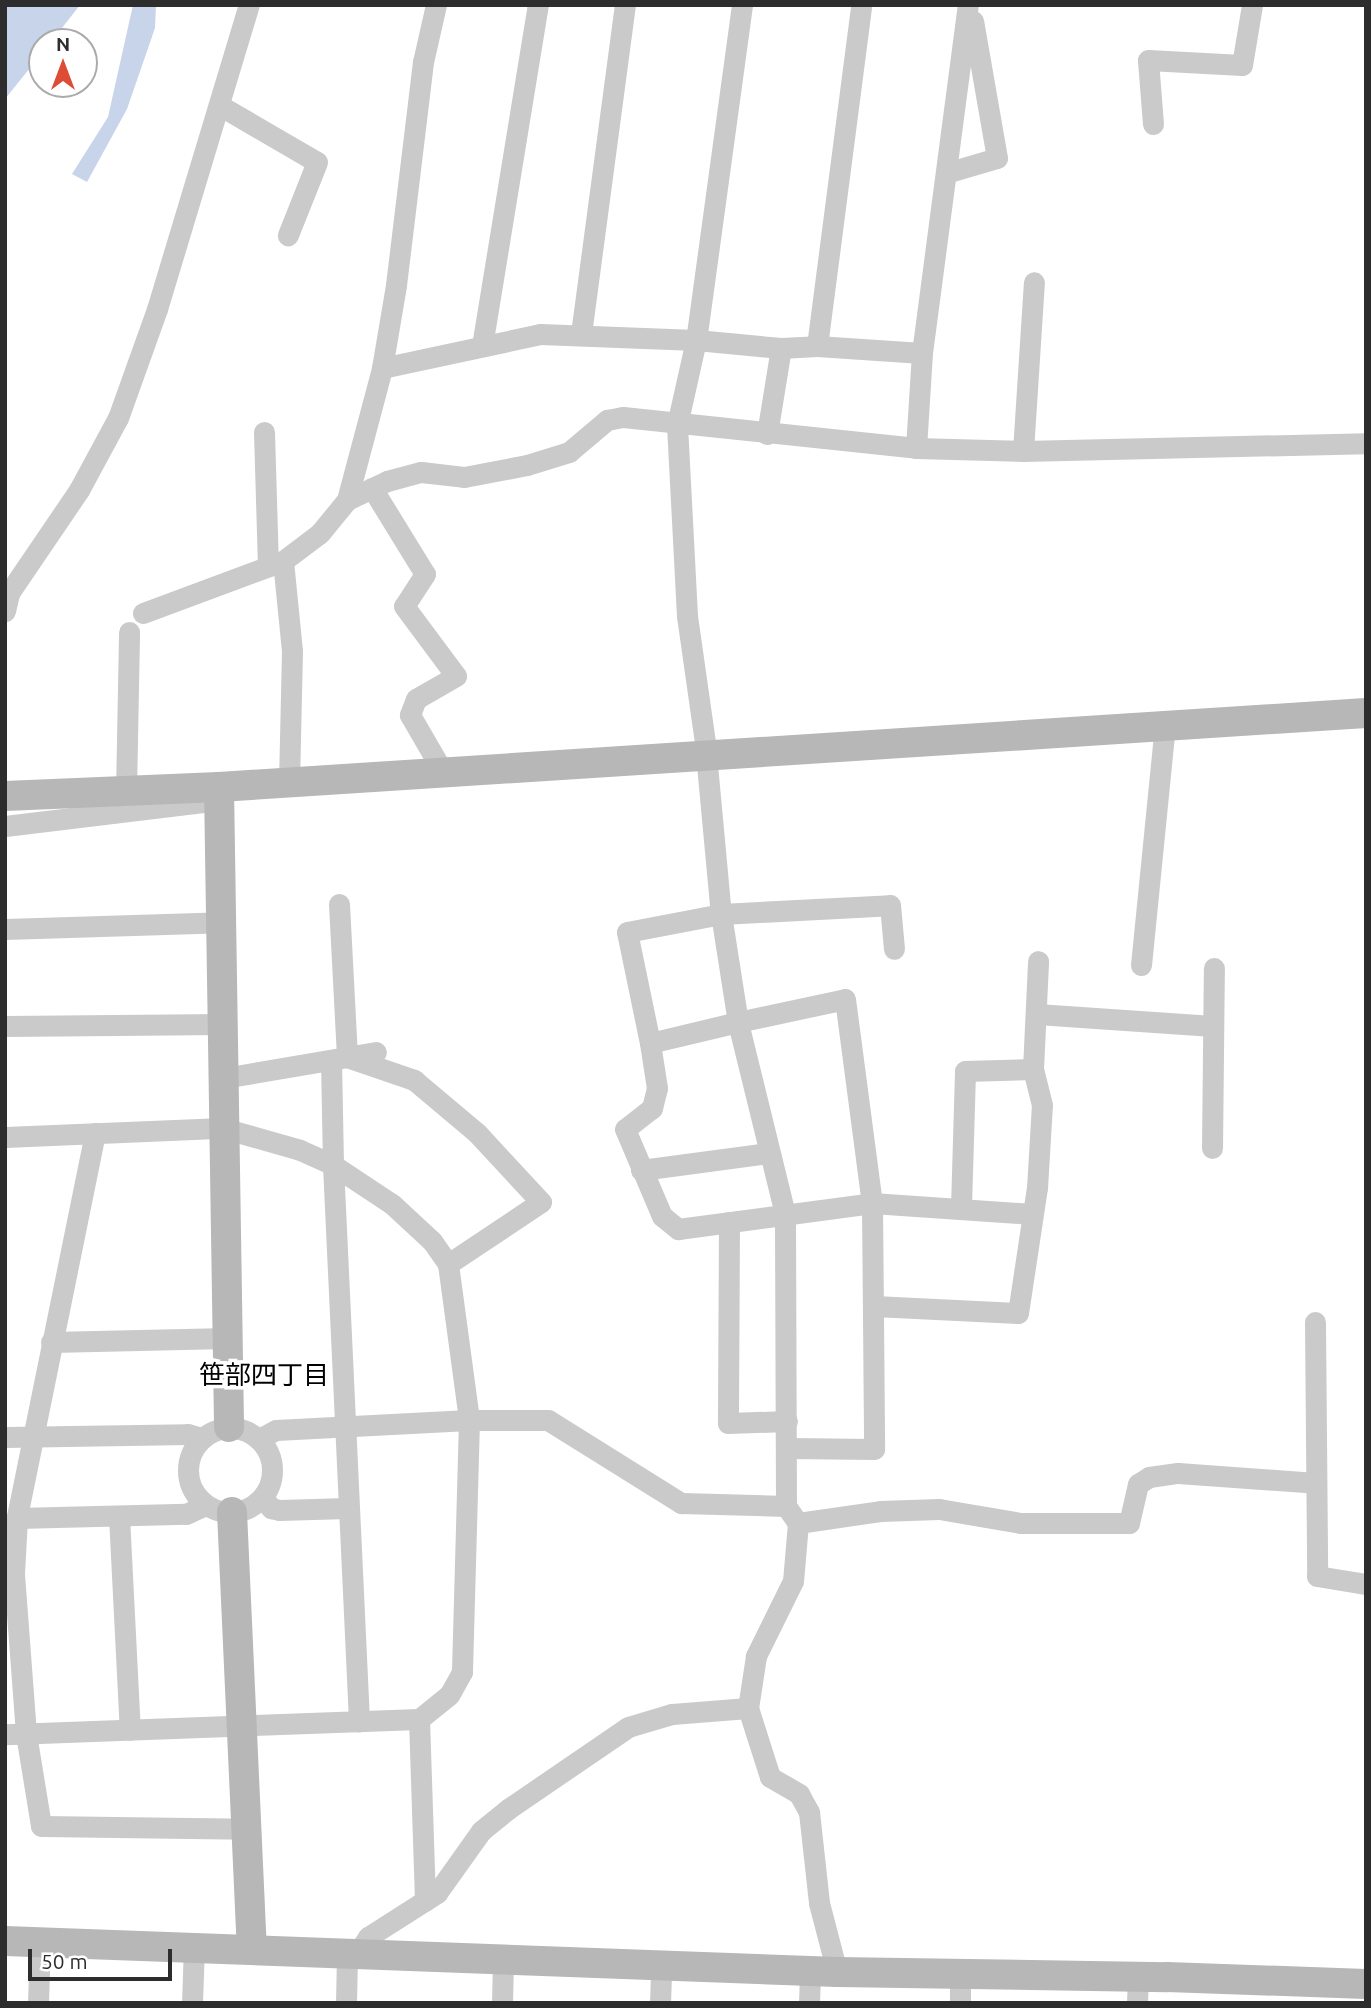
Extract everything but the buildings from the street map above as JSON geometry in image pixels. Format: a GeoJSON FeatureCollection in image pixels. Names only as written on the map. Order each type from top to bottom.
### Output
{"type":"FeatureCollection","features":[{"type":"Feature","properties":{"kind":"street"},"geometry":{"type":"LineString","coordinates":[[7,601],[79,489],[118,418],[157,309],[249,5]]}},
{"type":"Feature","properties":{"kind":"street"},"geometry":{"type":"LineString","coordinates":[[143,613],[275,564],[320,533],[347,500],[382,368],[396,285],[423,62],[436,5]]}},
{"type":"Feature","properties":{"kind":"street"},"geometry":{"type":"LineString","coordinates":[[482,346],[538,5]]}},
{"type":"Feature","properties":{"kind":"street"},"geometry":{"type":"LineString","coordinates":[[581,334],[625,5]]}},
{"type":"Feature","properties":{"kind":"street"},"geometry":{"type":"LineString","coordinates":[[743,5],[696,340],[677,425],[687,616],[706,756],[722,914],[738,1021],[785,1214],[787,1421],[793,1581],[756,1656],[748,1708],[771,1777],[799,1794],[809,1812],[820,1903],[824,1971],[809,2003]]}},
{"type":"Feature","properties":{"kind":"street"},"geometry":{"type":"LineString","coordinates":[[817,346],[861,5]]}},
{"type":"Feature","properties":{"kind":"street"},"geometry":{"type":"LineString","coordinates":[[916,448],[922,353],[969,5]]}},
{"type":"Feature","properties":{"kind":"street"},"geometry":{"type":"LineString","coordinates":[[946,173],[997,158],[969,5]]}},
{"type":"Feature","properties":{"kind":"street"},"geometry":{"type":"LineString","coordinates":[[1153,124],[1148,60],[1242,65],[1252,5]]}},
{"type":"Feature","properties":{"kind":"street"},"geometry":{"type":"LineString","coordinates":[[219,104],[317,162],[288,235]]}},
{"type":"Feature","properties":{"kind":"street"},"geometry":{"type":"LineString","coordinates":[[1023,451],[1034,282]]}},
{"type":"Feature","properties":{"kind":"street"},"geometry":{"type":"LineString","coordinates":[[382,368],[540,334],[922,353]]}},
{"type":"Feature","properties":{"kind":"street"},"geometry":{"type":"LineString","coordinates":[[767,433],[781,348]]}},
{"type":"Feature","properties":{"kind":"street"},"geometry":{"type":"LineString","coordinates":[[347,500],[372,488],[421,472],[464,477],[527,465],[569,452],[607,420],[623,417],[677,425],[916,448],[1023,451],[1366,443]]}},
{"type":"Feature","properties":{"kind":"street"},"geometry":{"type":"LineString","coordinates":[[264,432],[275,564],[292,651],[289,783]]}},
{"type":"Feature","properties":{"kind":"street"},"geometry":{"type":"LineString","coordinates":[[372,488],[425,574],[404,606],[456,676],[416,699],[411,715],[443,772]]}},
{"type":"Feature","properties":{"kind":"street"},"geometry":{"type":"LineString","coordinates":[[126,792],[129,632]]}},
{"type":"Feature","properties":{"kind":"street"},"geometry":{"type":"LineString","coordinates":[[5,826],[289,783],[1366,713]]}},
{"type":"Feature","properties":{"kind":"street"},"geometry":{"type":"LineString","coordinates":[[1141,965],[1165,726]]}},
{"type":"Feature","properties":{"kind":"street"},"geometry":{"type":"LineString","coordinates":[[5,796],[126,792],[219,794]]}},
{"type":"Feature","properties":{"kind":"street"},"geometry":{"type":"LineString","coordinates":[[219,794],[225,1024],[223,1128],[229,1427]]}},
{"type":"Feature","properties":{"kind":"street"},"geometry":{"type":"LineString","coordinates":[[339,904],[339,1059],[333,1165],[359,1721]]}},
{"type":"Feature","properties":{"kind":"street"},"geometry":{"type":"LineString","coordinates":[[894,949],[890,905],[722,914],[626,932],[657,1088],[652,1108],[625,1129],[662,1216],[678,1229],[872,1203],[961,1207],[1032,1214]]}},
{"type":"Feature","properties":{"kind":"street"},"geometry":{"type":"LineString","coordinates":[[6,932],[222,922]]}},
{"type":"Feature","properties":{"kind":"street"},"geometry":{"type":"LineString","coordinates":[[874,1306],[1018,1313],[1037,1188],[1042,1105],[1033,1069],[1038,961]]}},
{"type":"Feature","properties":{"kind":"street"},"geometry":{"type":"LineString","coordinates":[[1212,1149],[1214,968]]}},
{"type":"Feature","properties":{"kind":"street"},"geometry":{"type":"LineString","coordinates":[[650,1043],[845,999],[872,1203],[874,1449],[788,1448]]}},
{"type":"Feature","properties":{"kind":"street"},"geometry":{"type":"LineString","coordinates":[[1037,1014],[1213,1026]]}},
{"type":"Feature","properties":{"kind":"street"},"geometry":{"type":"LineString","coordinates":[[5,1026],[225,1024]]}},
{"type":"Feature","properties":{"kind":"street"},"geometry":{"type":"LineString","coordinates":[[224,1078],[376,1052]]}},
{"type":"Feature","properties":{"kind":"street"},"geometry":{"type":"LineString","coordinates":[[339,1059],[414,1080],[477,1133],[541,1202],[448,1264]]}},
{"type":"Feature","properties":{"kind":"street"},"geometry":{"type":"LineString","coordinates":[[961,1207],[965,1071],[1033,1069]]}},
{"type":"Feature","properties":{"kind":"street"},"geometry":{"type":"LineString","coordinates":[[5,1137],[223,1128],[300,1150],[333,1165],[392,1204],[432,1241],[448,1264],[470,1420],[462,1672],[449,1695],[419,1719],[15,1734]]}},
{"type":"Feature","properties":{"kind":"street"},"geometry":{"type":"LineString","coordinates":[[95,1133],[17,1518],[14,1574],[15,1734],[41,1826],[246,1829]]}},
{"type":"Feature","properties":{"kind":"street"},"geometry":{"type":"LineString","coordinates":[[641,1170],[769,1153]]}},
{"type":"Feature","properties":{"kind":"street"},"geometry":{"type":"LineString","coordinates":[[729,1222],[728,1423],[787,1421]]}},
{"type":"Feature","properties":{"kind":"street"},"geometry":{"type":"LineString","coordinates":[[1315,1322],[1317,1576],[1366,1584]]}},
{"type":"Feature","properties":{"kind":"street"},"geometry":{"type":"LineString","coordinates":[[51,1342],[228,1338]]}},
{"type":"Feature","properties":{"kind":"street"},"geometry":{"type":"LineString","coordinates":[[259,1438],[275,1430],[470,1420],[548,1420],[681,1503],[792,1515],[939,1509],[1021,1523],[1129,1523],[1138,1484],[1149,1477],[1178,1473],[1316,1483]]}},
{"type":"Feature","properties":{"kind":"street"},"geometry":{"type":"LineString","coordinates":[[17,1518],[186,1514],[219,1509],[254,1505],[263,1497],[269,1486],[270,1461],[267,1449],[259,1438],[240,1428],[229,1427],[201,1438],[190,1455],[190,1485],[219,1509],[242,1726],[252,1949]]}},
{"type":"Feature","properties":{"kind":"street"},"geometry":{"type":"LineString","coordinates":[[5,1437],[188,1434],[201,1438]]}},
{"type":"Feature","properties":{"kind":"street"},"geometry":{"type":"LineString","coordinates":[[263,1497],[271,1508],[279,1510],[348,1508]]}},
{"type":"Feature","properties":{"kind":"street"},"geometry":{"type":"LineString","coordinates":[[119,1516],[130,1730]]}},
{"type":"Feature","properties":{"kind":"street"},"geometry":{"type":"LineString","coordinates":[[346,2003],[351,1955],[368,1937],[425,1902],[449,1879],[463,1854],[490,1824],[628,1727],[672,1714],[748,1708]]}},
{"type":"Feature","properties":{"kind":"street"},"geometry":{"type":"LineString","coordinates":[[419,1719],[425,1902]]}},
{"type":"Feature","properties":{"kind":"street"},"geometry":{"type":"LineString","coordinates":[[5,1941],[824,1971],[960,1988],[1138,1989],[1366,1984]]}},
{"type":"Feature","properties":{"kind":"street"},"geometry":{"type":"LineString","coordinates":[[38,2003],[40,1942]]}},
{"type":"Feature","properties":{"kind":"street"},"geometry":{"type":"LineString","coordinates":[[192,2003],[194,1947]]}},
{"type":"Feature","properties":{"kind":"street"},"geometry":{"type":"LineString","coordinates":[[502,2003],[503,1961]]}},
{"type":"Feature","properties":{"kind":"street"},"geometry":{"type":"LineString","coordinates":[[660,2003],[662,1966]]}},
{"type":"Feature","properties":{"kind":"water"},"geometry":{"type":"Polygon","coordinates":[[[5,5],[80,5],[62,28],[28,28],[28,70],[5,99],[5,5]]]}},
{"type":"Feature","properties":{"kind":"water"},"geometry":{"type":"Polygon","coordinates":[[[133,5],[156,5],[155,28],[127,109],[87,182],[72,174],[108,117],[133,5]]]}},
{"type":"Feature","properties":{"kind":"district","name":"笹部四丁目"},"geometry":{"type":"Point","coordinates":[264,1375]}}]}
